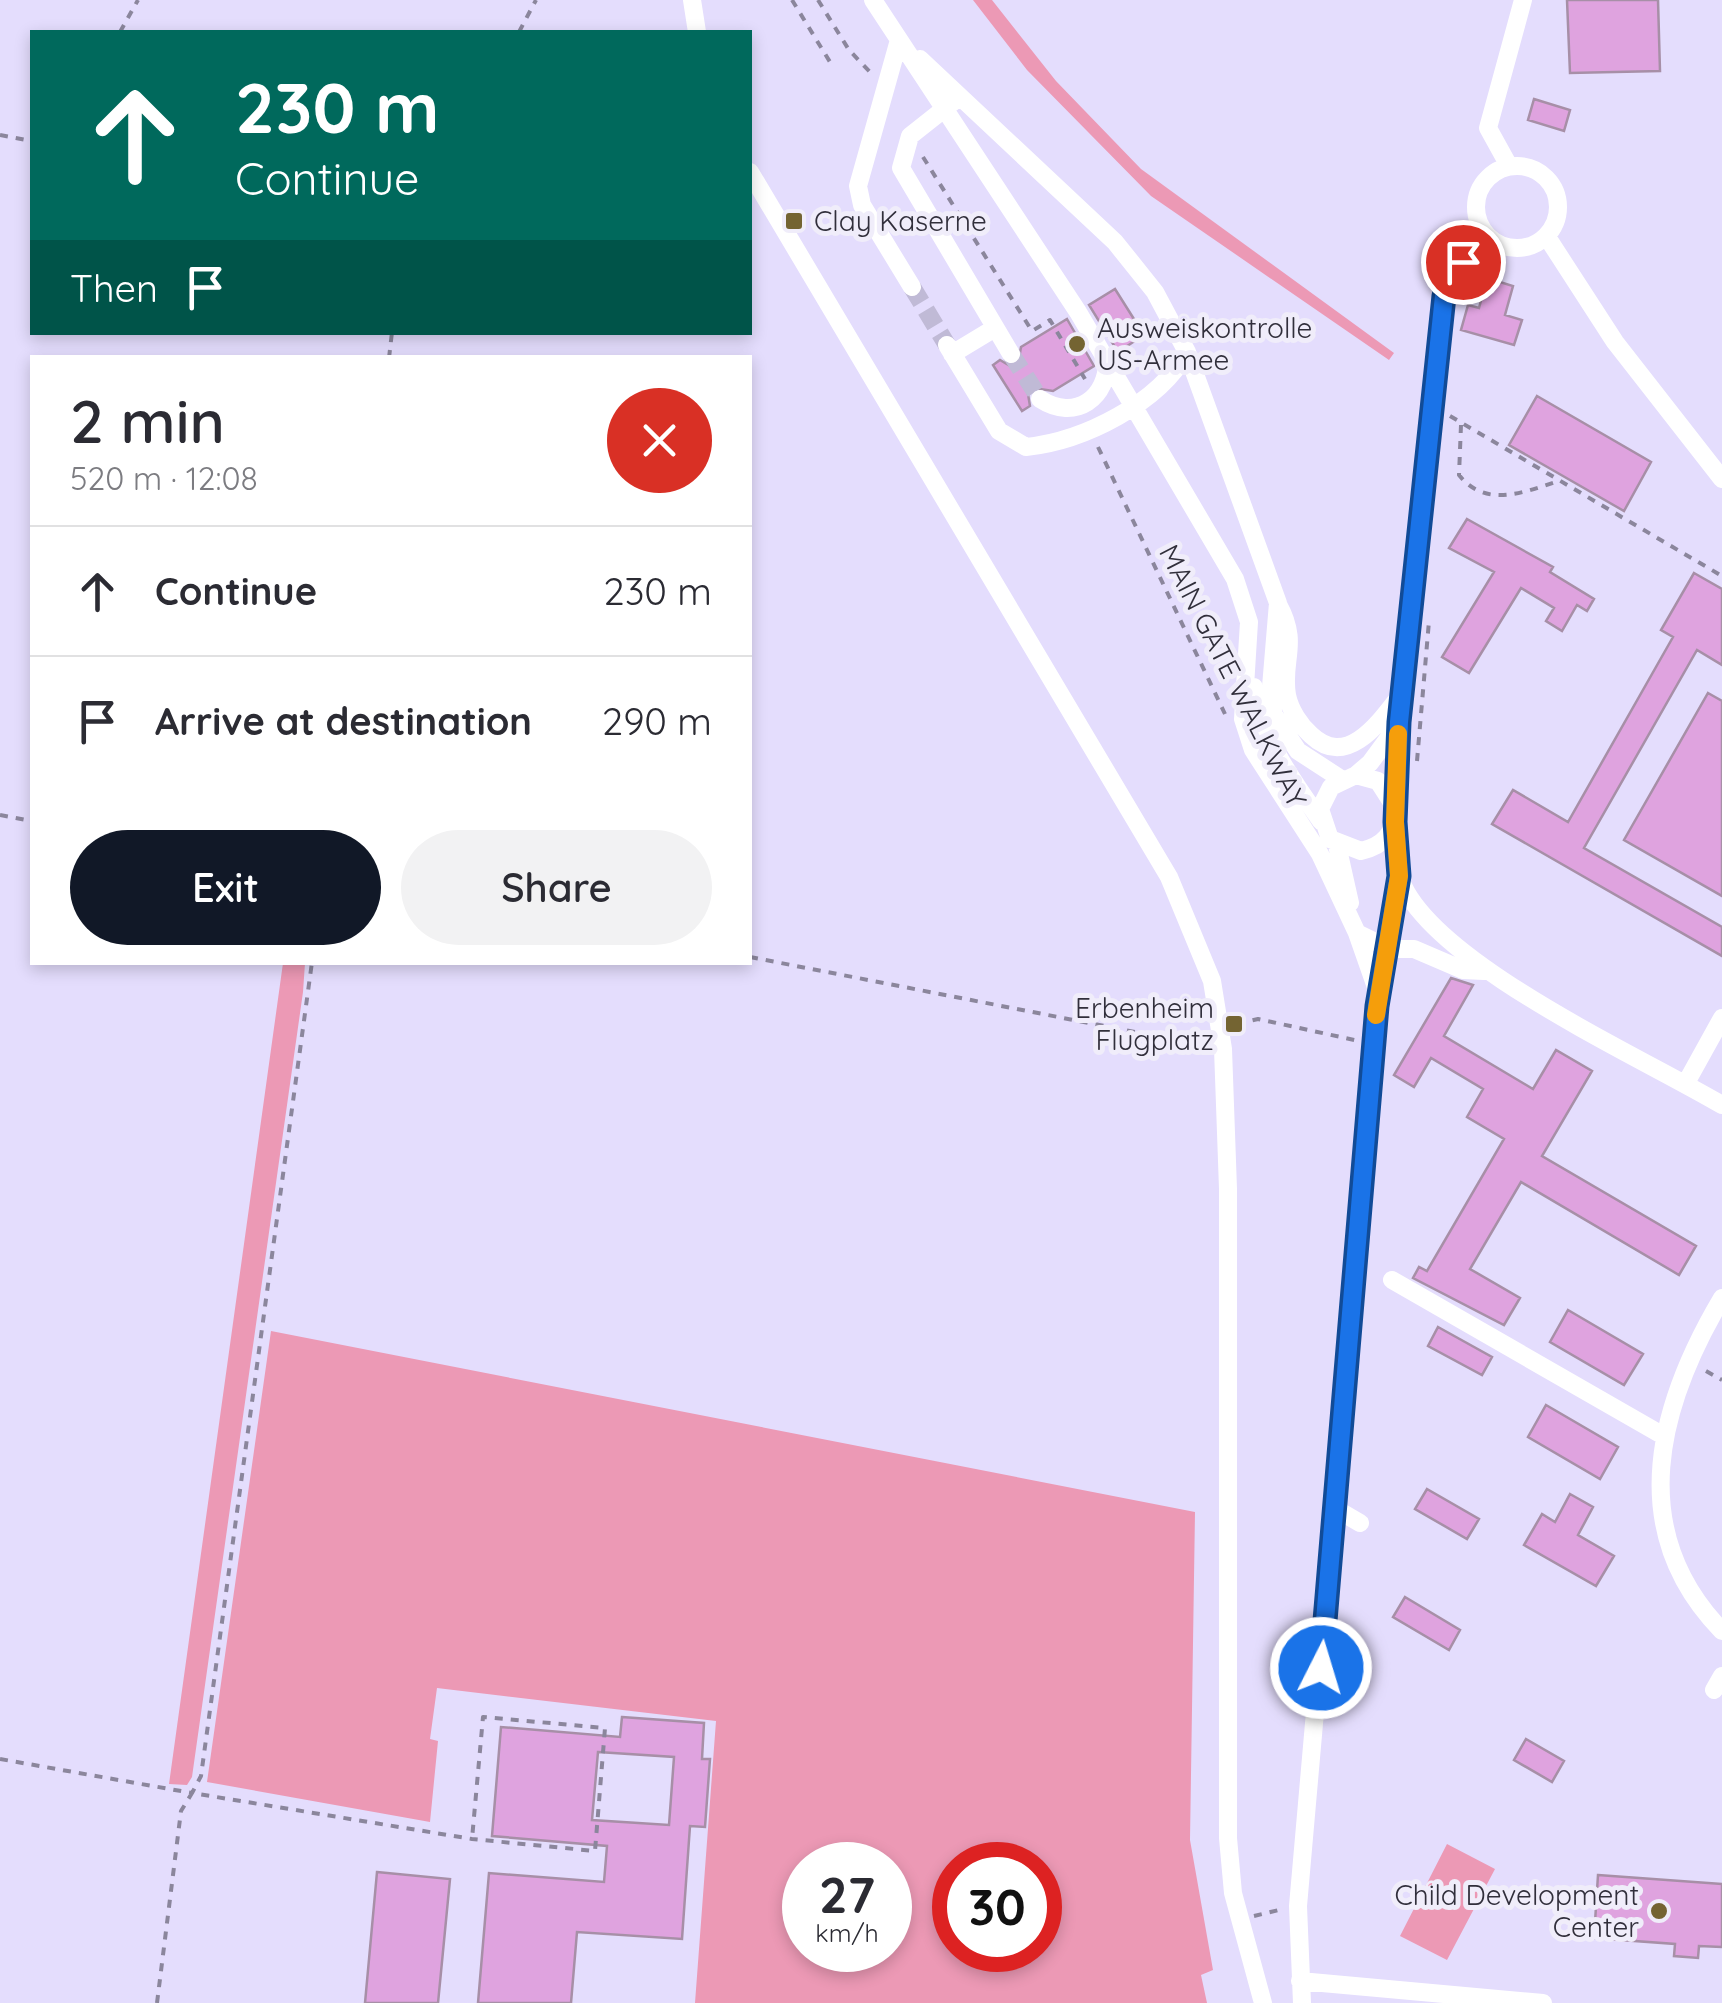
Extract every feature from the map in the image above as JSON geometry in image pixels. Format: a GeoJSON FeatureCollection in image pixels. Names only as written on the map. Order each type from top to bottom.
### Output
{"type":"FeatureCollection","features":[{"type":"Feature","properties":{"kind":"street"},"geometry":{"type":"LineString","coordinates":[[692,0],[697,30]]}},
{"type":"Feature","properties":{"kind":"street"},"geometry":{"type":"LineString","coordinates":[[872,0],[1107,358],[1235,579],[1249,622],[1244,719],[1253,750],[1320,854],[1357,934],[1378,994]]}},
{"type":"Feature","properties":{"kind":"street"},"geometry":{"type":"LineString","coordinates":[[1509,166],[1488,128],[1523,0]]}},
{"type":"Feature","properties":{"kind":"street"},"geometry":{"type":"LineString","coordinates":[[899,40],[858,186],[862,205],[912,287]]}},
{"type":"Feature","properties":{"kind":"street"},"geometry":{"type":"LineString","coordinates":[[899,40],[1128,256],[1156,292],[1187,352],[1288,622],[1292,652],[1288,701],[1300,725],[1315,740],[1333,747],[1363,739],[1402,692]]}},
{"type":"Feature","properties":{"kind":"street"},"geometry":{"type":"LineString","coordinates":[[961,98],[910,136],[902,155],[907,183],[1011,354]]}},
{"type":"Feature","properties":{"kind":"street"},"geometry":{"type":"LineString","coordinates":[[1509,166],[1536,169],[1555,187],[1559,214],[1547,238],[1531,247],[1512,249],[1495,242],[1481,228],[1475,209],[1479,190],[1491,174],[1509,166]]}},
{"type":"Feature","properties":{"kind":"street"},"geometry":{"type":"LineString","coordinates":[[752,175],[1169,877],[1212,981],[1223,1049],[1228,1189],[1228,1838],[1238,1919],[1263,2003]]}},
{"type":"Feature","properties":{"kind":"street"},"geometry":{"type":"LineString","coordinates":[[1547,238],[1615,342],[1722,479]]}},
{"type":"Feature","properties":{"kind":"street"},"geometry":{"type":"LineString","coordinates":[[1302,2003],[1298,1906],[1336,1509],[1378,994],[1390,949],[1399,876],[1399,722],[1444,296],[1463,262],[1495,242]]}},
{"type":"Feature","properties":{"kind":"street"},"geometry":{"type":"LineString","coordinates":[[996,328],[950,349],[1010,441],[1026,448],[1062,440],[1134,404],[1173,376],[1187,352]]}},
{"type":"Feature","properties":{"kind":"street"},"geometry":{"type":"LineString","coordinates":[[1062,440],[1040,399],[1065,410],[1086,404],[1106,383],[1107,358]]}},
{"type":"Feature","properties":{"kind":"street"},"geometry":{"type":"LineString","coordinates":[[1278,603],[1270,699],[1274,715],[1298,751],[1349,777],[1378,781],[1396,816],[1391,834],[1372,849],[1349,850],[1338,845]]}},
{"type":"Feature","properties":{"kind":"street"},"geometry":{"type":"LineString","coordinates":[[1249,657],[1260,720],[1273,750],[1338,845],[1357,934]]}},
{"type":"Feature","properties":{"kind":"street"},"geometry":{"type":"LineString","coordinates":[[1321,821],[1324,796],[1385,747],[1399,722]]}},
{"type":"Feature","properties":{"kind":"street"},"geometry":{"type":"LineString","coordinates":[[1399,876],[1411,905],[1484,971],[1722,1105]]}},
{"type":"Feature","properties":{"kind":"street"},"geometry":{"type":"LineString","coordinates":[[1357,934],[1390,949],[1414,949],[1463,970],[1484,971]]}},
{"type":"Feature","properties":{"kind":"street"},"geometry":{"type":"LineString","coordinates":[[1686,1084],[1722,1018]]}},
{"type":"Feature","properties":{"kind":"street"},"geometry":{"type":"LineString","coordinates":[[1392,1280],[1662,1436]]}},
{"type":"Feature","properties":{"kind":"street"},"geometry":{"type":"LineString","coordinates":[[1722,1298],[1696,1340],[1662,1436],[1658,1486],[1671,1551],[1704,1612],[1722,1631]]}},
{"type":"Feature","properties":{"kind":"street"},"geometry":{"type":"LineString","coordinates":[[1336,1509],[1360,1523]]}},
{"type":"Feature","properties":{"kind":"street"},"geometry":{"type":"LineString","coordinates":[[1300,1981],[1544,2003]]}},
{"type":"Feature","properties":{"kind":"path"},"geometry":{"type":"LineString","coordinates":[[121,30],[138,0]]}},
{"type":"Feature","properties":{"kind":"path"},"geometry":{"type":"LineString","coordinates":[[520,30],[536,0]]}},
{"type":"Feature","properties":{"kind":"path"},"geometry":{"type":"LineString","coordinates":[[792,0],[830,62]]}},
{"type":"Feature","properties":{"kind":"path"},"geometry":{"type":"LineString","coordinates":[[818,0],[884,92]]}},
{"type":"Feature","properties":{"kind":"path"},"geometry":{"type":"LineString","coordinates":[[0,135],[30,141]]}},
{"type":"Feature","properties":{"kind":"path"},"geometry":{"type":"LineString","coordinates":[[910,136],[1032,332],[1050,320],[1085,376],[1086,404]]}},
{"type":"Feature","properties":{"kind":"path"},"geometry":{"type":"LineString","coordinates":[[1446,430],[1447,414],[1722,576]]}},
{"type":"Feature","properties":{"kind":"path"},"geometry":{"type":"LineString","coordinates":[[1462,423],[1458,476],[1481,494],[1501,497],[1559,481]]}},
{"type":"Feature","properties":{"kind":"path","name":"MAIN GATE WALKWAY"},"geometry":{"type":"LineString","coordinates":[[1092,427],[1106,468],[1228,720]]}},
{"type":"Feature","properties":{"kind":"path"},"geometry":{"type":"LineString","coordinates":[[1417,762],[1430,609]]}},
{"type":"Feature","properties":{"kind":"path"},"geometry":{"type":"LineString","coordinates":[[0,815],[30,821]]}},
{"type":"Feature","properties":{"kind":"path"},"geometry":{"type":"LineString","coordinates":[[752,957],[1223,1049]]}},
{"type":"Feature","properties":{"kind":"path"},"geometry":{"type":"LineString","coordinates":[[157,2003],[181,1811],[201,1776],[312,965]]}},
{"type":"Feature","properties":{"kind":"path"},"geometry":{"type":"LineString","coordinates":[[1234,1024],[1258,1019],[1374,1044]]}},
{"type":"Feature","properties":{"kind":"path"},"geometry":{"type":"LineString","coordinates":[[0,1759],[472,1839],[595,1851],[605,1728],[483,1717],[472,1839]]}},
{"type":"Feature","properties":{"kind":"path"},"geometry":{"type":"LineString","coordinates":[[1238,1919],[1298,1906]]}},
{"type":"Feature","properties":{"kind":"shaded area"},"geometry":{"type":"Polygon","coordinates":[[[973,0],[992,0],[1056,81],[1141,169],[1394,353],[1389,360],[1151,196],[1027,70],[973,0]]]}},
{"type":"Feature","properties":{"kind":"shaded area"},"geometry":{"type":"Polygon","coordinates":[[[283,965],[305,965],[192,1777],[187,1785],[169,1784],[283,965]]]}},
{"type":"Feature","properties":{"kind":"shaded area"},"geometry":{"type":"Polygon","coordinates":[[[271,1331],[1195,1512],[1190,1840],[1213,1970],[1201,1975],[1207,2003],[695,2003],[716,1721],[437,1688],[430,1739],[438,1741],[430,1822],[207,1782],[271,1331]]]}},
{"type":"Feature","properties":{"kind":"shaded area"},"geometry":{"type":"Polygon","coordinates":[[[1447,1844],[1495,1869],[1447,1960],[1400,1936],[1447,1844]]]}},
{"type":"Feature","properties":{"kind":"building"},"geometry":{"type":"Polygon","coordinates":[[[1567,0],[1658,0],[1660,71],[1570,73],[1567,0]]]}},
{"type":"Feature","properties":{"kind":"building"},"geometry":{"type":"Polygon","coordinates":[[[1534,99],[1570,110],[1564,131],[1528,120],[1534,99]]]}},
{"type":"Feature","properties":{"kind":"building"},"geometry":{"type":"Polygon","coordinates":[[[1487,278],[1513,286],[1505,315],[1522,320],[1514,345],[1461,330],[1468,305],[1479,308],[1487,278]]]}},
{"type":"Feature","properties":{"kind":"building"},"geometry":{"type":"Polygon","coordinates":[[[1115,289],[1144,335],[1118,352],[1089,305],[1115,289]]]}},
{"type":"Feature","properties":{"kind":"building"},"geometry":{"type":"Polygon","coordinates":[[[1067,319],[1094,366],[1053,391],[1034,388],[1028,394],[1030,406],[1022,411],[993,365],[1000,360],[1010,366],[1018,364],[1021,347],[1067,319]]]}},
{"type":"Feature","properties":{"kind":"building"},"geometry":{"type":"Polygon","coordinates":[[[1537,396],[1651,462],[1624,511],[1509,445],[1537,396]]]}},
{"type":"Feature","properties":{"kind":"building"},"geometry":{"type":"Polygon","coordinates":[[[1467,519],[1553,567],[1550,572],[1594,599],[1587,611],[1577,605],[1562,631],[1546,621],[1554,608],[1521,588],[1469,673],[1442,657],[1494,572],[1449,548],[1467,519]]]}},
{"type":"Feature","properties":{"kind":"building"},"geometry":{"type":"Polygon","coordinates":[[[1694,573],[1722,589],[1722,665],[1697,650],[1584,848],[1722,927],[1722,956],[1492,824],[1513,790],[1568,822],[1673,637],[1661,630],[1694,573]]]}},
{"type":"Feature","properties":{"kind":"building"},"geometry":{"type":"Polygon","coordinates":[[[1708,693],[1722,701],[1722,896],[1624,840],[1708,693]]]}},
{"type":"Feature","properties":{"kind":"building"},"geometry":{"type":"Polygon","coordinates":[[[1451,978],[1473,985],[1444,1036],[1533,1089],[1556,1050],[1592,1071],[1542,1156],[1696,1246],[1679,1275],[1521,1182],[1470,1269],[1520,1298],[1504,1325],[1413,1278],[1419,1267],[1427,1271],[1504,1139],[1467,1117],[1483,1089],[1431,1058],[1414,1087],[1394,1075],[1451,978]]]}},
{"type":"Feature","properties":{"kind":"building"},"geometry":{"type":"Polygon","coordinates":[[[1568,1310],[1643,1354],[1624,1385],[1550,1342],[1568,1310]]]}},
{"type":"Feature","properties":{"kind":"building"},"geometry":{"type":"Polygon","coordinates":[[[1438,1327],[1492,1357],[1482,1375],[1428,1346],[1438,1327]]]}},
{"type":"Feature","properties":{"kind":"building"},"geometry":{"type":"Polygon","coordinates":[[[1546,1405],[1618,1447],[1600,1479],[1528,1437],[1546,1405]]]}},
{"type":"Feature","properties":{"kind":"building"},"geometry":{"type":"Polygon","coordinates":[[[1427,1489],[1479,1519],[1467,1539],[1415,1509],[1427,1489]]]}},
{"type":"Feature","properties":{"kind":"building"},"geometry":{"type":"Polygon","coordinates":[[[1570,1494],[1593,1507],[1578,1535],[1614,1556],[1596,1586],[1524,1545],[1542,1514],[1555,1522],[1570,1494]]]}},
{"type":"Feature","properties":{"kind":"building"},"geometry":{"type":"Polygon","coordinates":[[[1405,1597],[1460,1630],[1449,1650],[1393,1617],[1405,1597]]]}},
{"type":"Feature","properties":{"kind":"building"},"geometry":{"type":"Polygon","coordinates":[[[622,1717],[704,1723],[702,1759],[710,1759],[705,1827],[690,1826],[682,1939],[577,1932],[571,2003],[478,2003],[489,1873],[604,1882],[607,1846],[492,1836],[501,1727],[620,1737],[622,1717]],[[598,1752],[592,1820],[669,1825],[674,1757],[598,1752]]]}},
{"type":"Feature","properties":{"kind":"building"},"geometry":{"type":"Polygon","coordinates":[[[1526,1739],[1564,1761],[1552,1782],[1514,1760],[1526,1739]]]}},
{"type":"Feature","properties":{"kind":"building"},"geometry":{"type":"Polygon","coordinates":[[[377,1872],[450,1879],[438,2003],[365,2003],[377,1872]]]}},
{"type":"Feature","properties":{"kind":"building","name":"Child Development Center"},"geometry":{"type":"Polygon","coordinates":[[[1598,1875],[1722,1884],[1722,1947],[1699,1946],[1698,1958],[1674,1956],[1675,1944],[1594,1938],[1598,1875]]]}},
{"type":"Feature","properties":{"kind":"tunnel"},"geometry":{"type":"LineString","coordinates":[[912,287],[947,345]]}},
{"type":"Feature","properties":{"kind":"tunnel"},"geometry":{"type":"LineString","coordinates":[[1011,354],[1040,399]]}},
{"type":"Feature","properties":{"kind":"slow traffic"},"geometry":{"type":"LineString","coordinates":[[1376,1015],[1390,949],[1399,876],[1395,822],[1398,734]]}},
{"type":"Feature","properties":{"kind":"place","name":"Clay Kaserne"},"geometry":{"type":"Point","coordinates":[794,221]}},
{"type":"Feature","properties":{"kind":"place","name":"Ausweiskontrolle US-Armee"},"geometry":{"type":"Point","coordinates":[1077,344]}},
{"type":"Feature","properties":{"kind":"place","name":"Erbenheim Flugplatz"},"geometry":{"type":"Point","coordinates":[1234,1024]}},
{"type":"Feature","properties":{"kind":"place","name":"Child Development Center"},"geometry":{"type":"Point","coordinates":[1659,1911]}},
{"type":"Feature","properties":{"kind":"route"},"geometry":{"type":"LineString","coordinates":[[1321,1668],[1378,994],[1390,949],[1399,876],[1395,822],[1402,692],[1444,296],[1463,262]]}}]}
